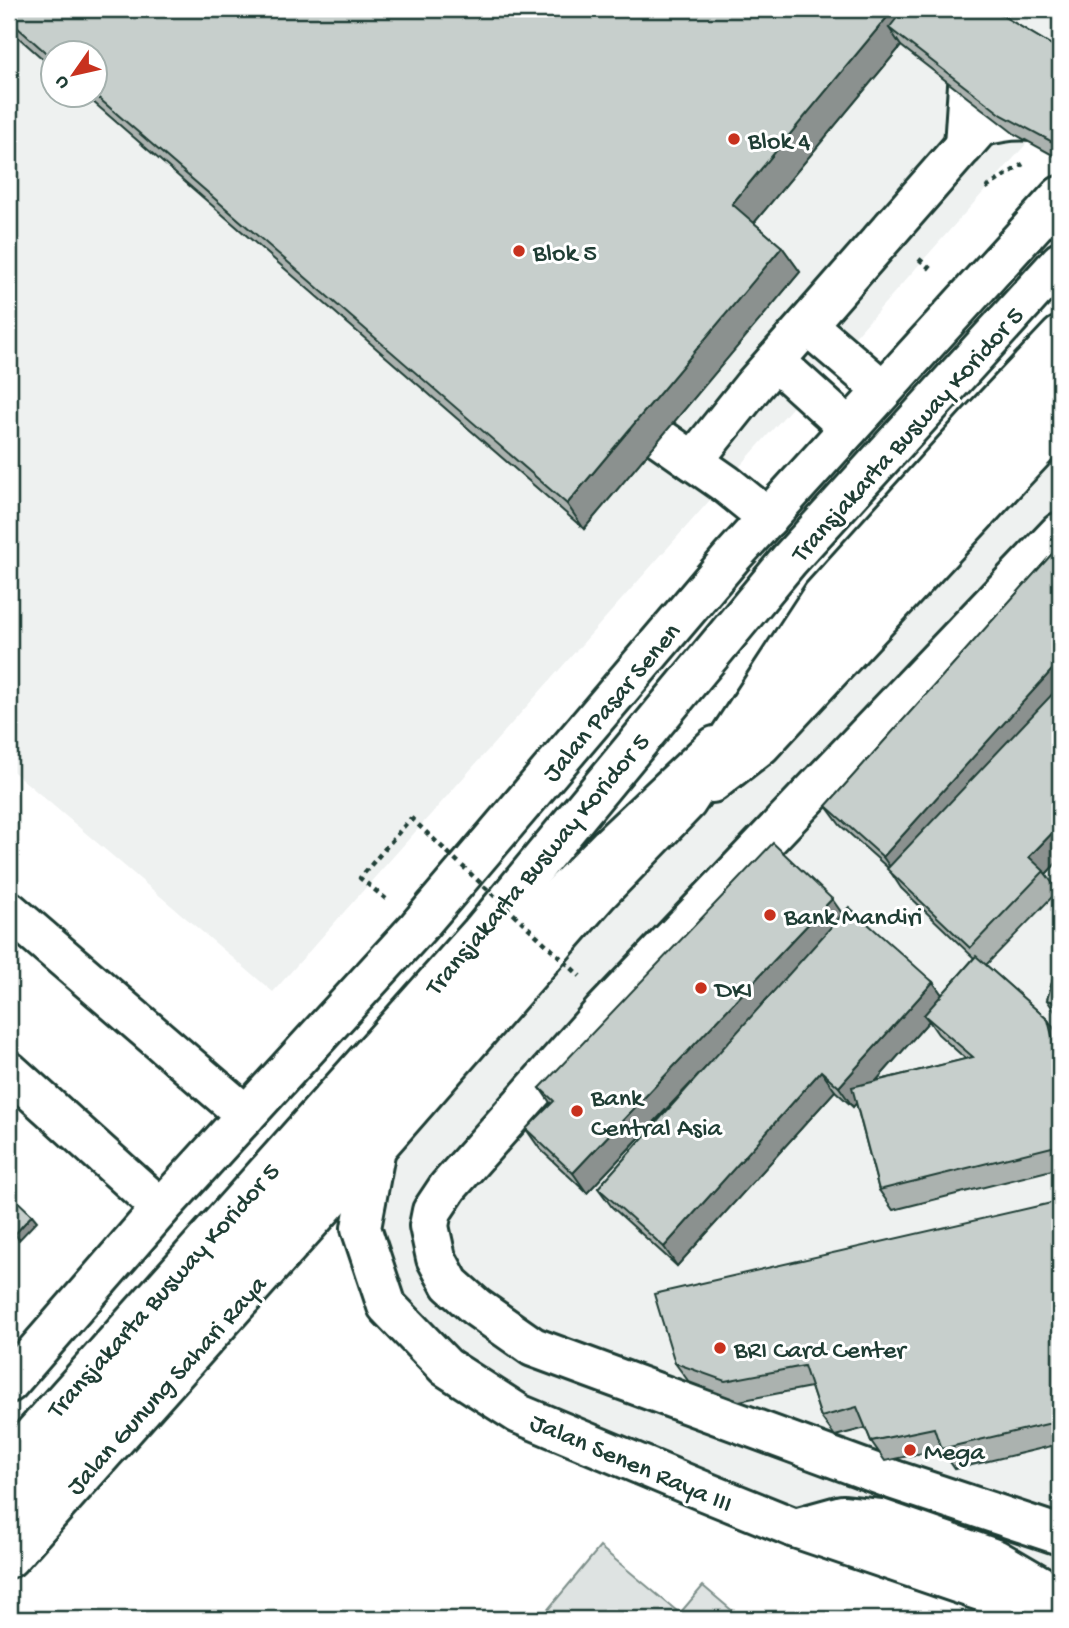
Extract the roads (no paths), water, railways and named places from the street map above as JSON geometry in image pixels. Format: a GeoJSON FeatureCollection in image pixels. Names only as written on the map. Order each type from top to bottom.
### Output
{"type":"FeatureCollection","features":[{"type":"Feature","properties":{"kind":"main road"},"geometry":{"type":"LineString","coordinates":[[964,146],[973,9]]}},
{"type":"Feature","properties":{"kind":"main road"},"geometry":{"type":"LineString","coordinates":[[693,461],[775,361],[980,127],[1007,120],[1052,126],[1060,132]]}},
{"type":"Feature","properties":{"kind":"main road","name":"Jalan Pasar Senen"},"geometry":{"type":"LineString","coordinates":[[161,1208],[418,927],[731,558],[1060,196]]}},
{"type":"Feature","properties":{"kind":"main road","name":"Transjakarta Busway Koridor 5"},"geometry":{"type":"LineString","coordinates":[[9,1462],[479,935],[789,560],[1060,262]]}},
{"type":"Feature","properties":{"kind":"main road"},"geometry":{"type":"LineString","coordinates":[[807,325],[883,390]]}},
{"type":"Feature","properties":{"kind":"main road"},"geometry":{"type":"LineString","coordinates":[[687,802],[822,596],[1060,336]]}},
{"type":"Feature","properties":{"kind":"main road"},"geometry":{"type":"LineString","coordinates":[[775,361],[849,428]]}},
{"type":"Feature","properties":{"kind":"main road","name":"Transjakarta Busway Koridor 5"},"geometry":{"type":"LineString","coordinates":[[9,1515],[502,954],[608,847],[851,616],[1060,386]]}},
{"type":"Feature","properties":{"kind":"main road"},"geometry":{"type":"LineString","coordinates":[[376,1148],[598,894],[687,802],[761,745],[1060,423]]}},
{"type":"Feature","properties":{"kind":"main road"},"geometry":{"type":"LineString","coordinates":[[660,438],[726,484],[768,518]]}},
{"type":"Feature","properties":{"kind":"main road"},"geometry":{"type":"LineString","coordinates":[[1060,532],[602,1013],[448,1187],[432,1211],[429,1226],[436,1258],[450,1284],[533,1347],[894,1480],[1060,1535]]}},
{"type":"Feature","properties":{"kind":"main road"},"geometry":{"type":"LineString","coordinates":[[9,911],[246,1115]]}},
{"type":"Feature","properties":{"kind":"main road"},"geometry":{"type":"LineString","coordinates":[[9,1070],[161,1208],[9,1383]]}},
{"type":"Feature","properties":{"kind":"main road","name":"Jalan Gunung Sahari Raya"},"geometry":{"type":"LineString","coordinates":[[9,1559],[376,1148]]}},
{"type":"Feature","properties":{"kind":"main road","name":"Jalan Senen Raya III"},"geometry":{"type":"LineString","coordinates":[[376,1148],[361,1228],[387,1306],[446,1367],[519,1413],[795,1528],[1060,1618]]}},
{"type":"Feature","properties":{"kind":"main road"},"geometry":{"type":"LineString","coordinates":[[894,1480],[917,1498],[930,1515],[937,1538]]}},
{"type":"Feature","properties":{"kind":"main road"},"geometry":{"type":"LineString","coordinates":[[937,1538],[960,1515],[970,1513],[1009,1517]]}},
{"type":"Feature","properties":{"kind":"main road"},"geometry":{"type":"LineString","coordinates":[[795,1528],[842,1515],[880,1519],[995,1559],[1060,1597]]}},
{"type":"Feature","properties":{"kind":"place","name":"Blok 4"},"geometry":{"type":"Point","coordinates":[734,139]}},
{"type":"Feature","properties":{"kind":"place","name":"Blok 5"},"geometry":{"type":"Point","coordinates":[519,251]}},
{"type":"Feature","properties":{"kind":"place","name":"Bank Mandiri"},"geometry":{"type":"Point","coordinates":[770,915]}},
{"type":"Feature","properties":{"kind":"place","name":"DKI"},"geometry":{"type":"Point","coordinates":[701,988]}},
{"type":"Feature","properties":{"kind":"place","name":"Bank Central Asia"},"geometry":{"type":"Point","coordinates":[577,1111]}},
{"type":"Feature","properties":{"kind":"place","name":"BRI Card Center"},"geometry":{"type":"Point","coordinates":[720,1348]}},
{"type":"Feature","properties":{"kind":"place","name":"Mega"},"geometry":{"type":"Point","coordinates":[910,1450]}}]}
